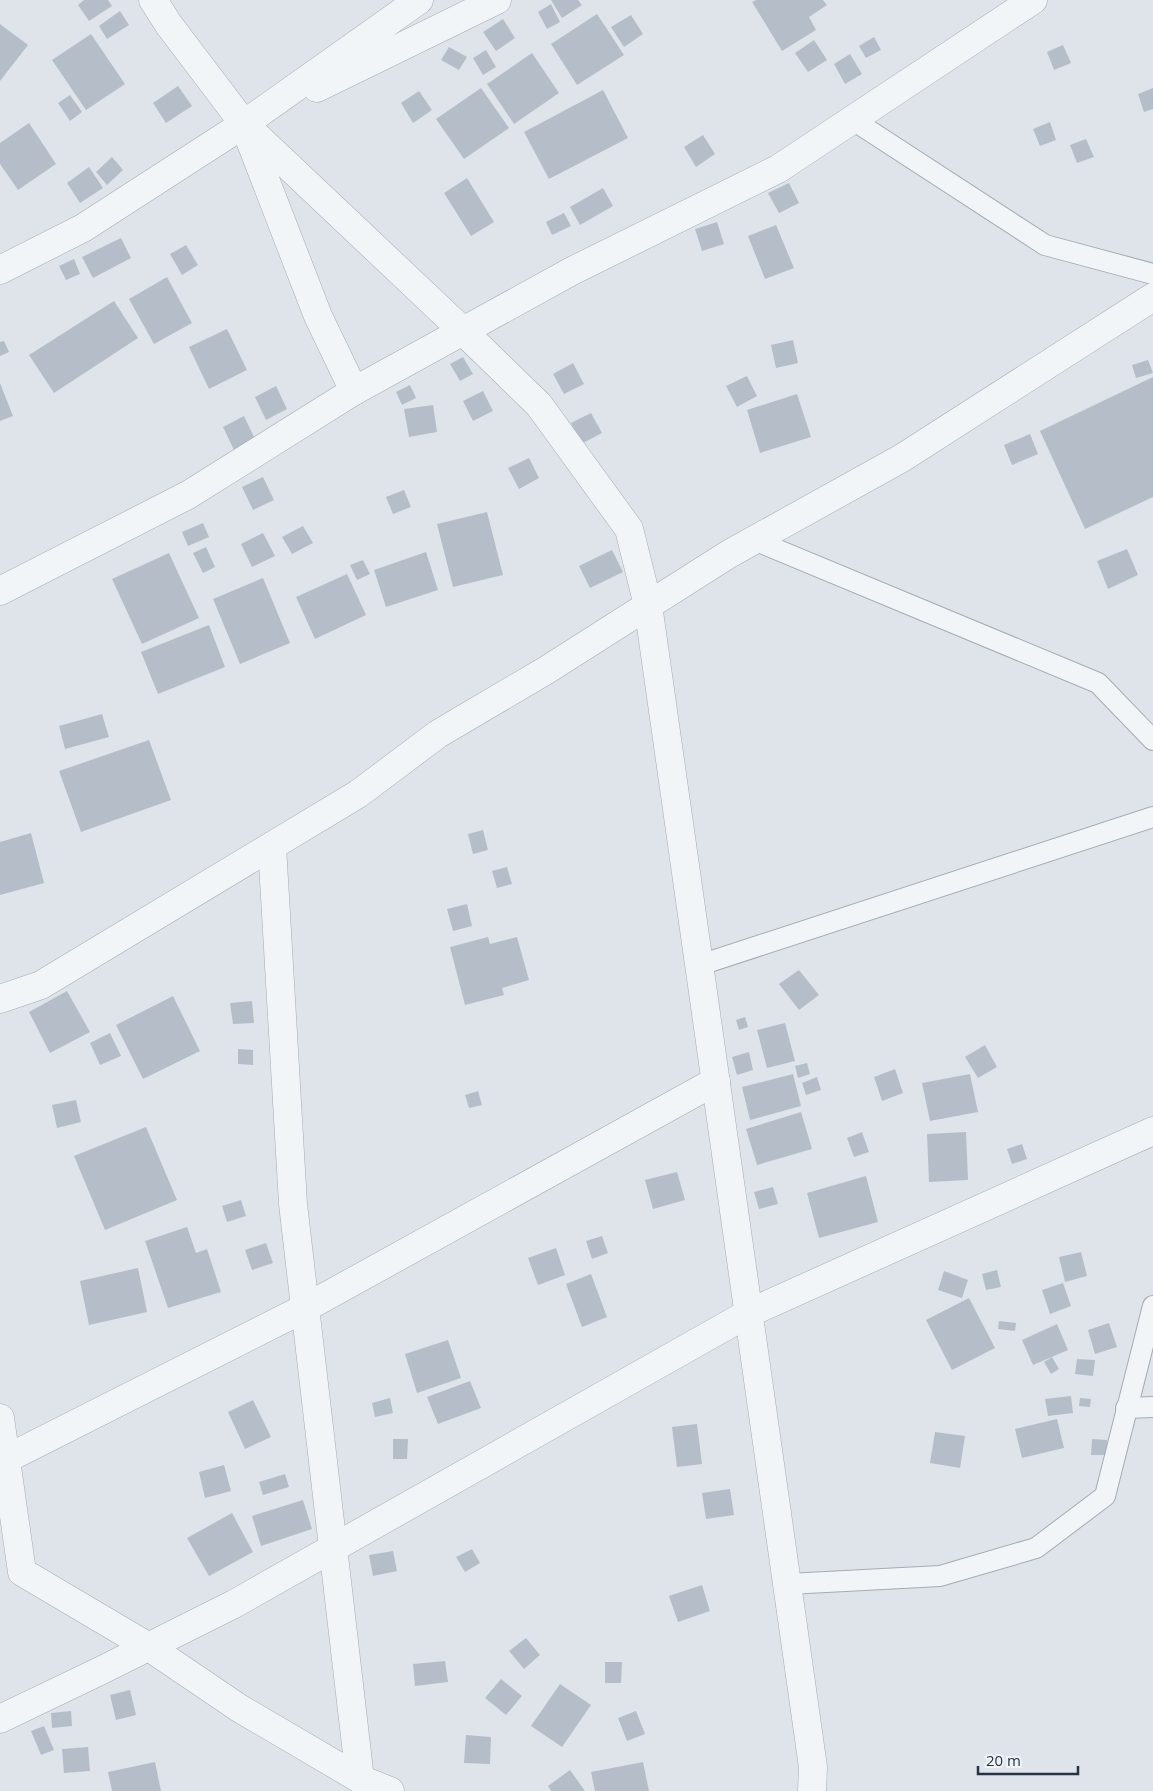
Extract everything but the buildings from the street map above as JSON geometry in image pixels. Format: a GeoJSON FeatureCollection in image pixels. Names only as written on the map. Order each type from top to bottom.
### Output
{"type":"FeatureCollection","features":[{"type":"Feature","properties":{"kind":"street"},"geometry":{"type":"LineString","coordinates":[[153,0],[169,25],[244,124],[540,405],[629,529],[648,605],[788,1584],[813,1767],[812,1791]]}},
{"type":"Feature","properties":{"kind":"street"},"geometry":{"type":"LineString","coordinates":[[0,270],[83,228],[244,124],[419,0]]}},
{"type":"Feature","properties":{"kind":"street"},"geometry":{"type":"LineString","coordinates":[[244,124],[498,0]]}},
{"type":"Feature","properties":{"kind":"street"},"geometry":{"type":"LineString","coordinates":[[0,591],[188,495],[354,391],[572,271],[778,169],[1033,0]]}},
{"type":"Feature","properties":{"kind":"street"},"geometry":{"type":"LineString","coordinates":[[244,124],[318,316],[354,391]]}},
{"type":"Feature","properties":{"kind":"street"},"geometry":{"type":"LineString","coordinates":[[0,999],[41,985],[358,794],[438,734],[545,671],[754,540],[902,458],[1153,297]]}},
{"type":"Feature","properties":{"kind":"street"},"geometry":{"type":"LineString","coordinates":[[272,846],[293,1204],[360,1779]]}},
{"type":"Feature","properties":{"kind":"street"},"geometry":{"type":"LineString","coordinates":[[6,1459],[305,1308],[716,1081]]}},
{"type":"Feature","properties":{"kind":"street"},"geometry":{"type":"LineString","coordinates":[[0,1719],[234,1604],[749,1312],[1153,1131]]}},
{"type":"Feature","properties":{"kind":"street"},"geometry":{"type":"LineString","coordinates":[[0,1418],[22,1572],[149,1647],[239,1708],[360,1779],[390,1791]]}},
{"type":"Feature","properties":{"kind":"lane"},"geometry":{"type":"LineString","coordinates":[[853,120],[1045,245],[1153,274]]}},
{"type":"Feature","properties":{"kind":"lane"},"geometry":{"type":"LineString","coordinates":[[754,540],[1098,683],[1153,740]]}},
{"type":"Feature","properties":{"kind":"lane"},"geometry":{"type":"LineString","coordinates":[[700,965],[1153,817]]}},
{"type":"Feature","properties":{"kind":"lane"},"geometry":{"type":"LineString","coordinates":[[788,1584],[940,1576],[1036,1548],[1105,1496],[1153,1306]]}},
{"type":"Feature","properties":{"kind":"lane"},"geometry":{"type":"LineString","coordinates":[[1126,1408],[1153,1407]]}}]}
